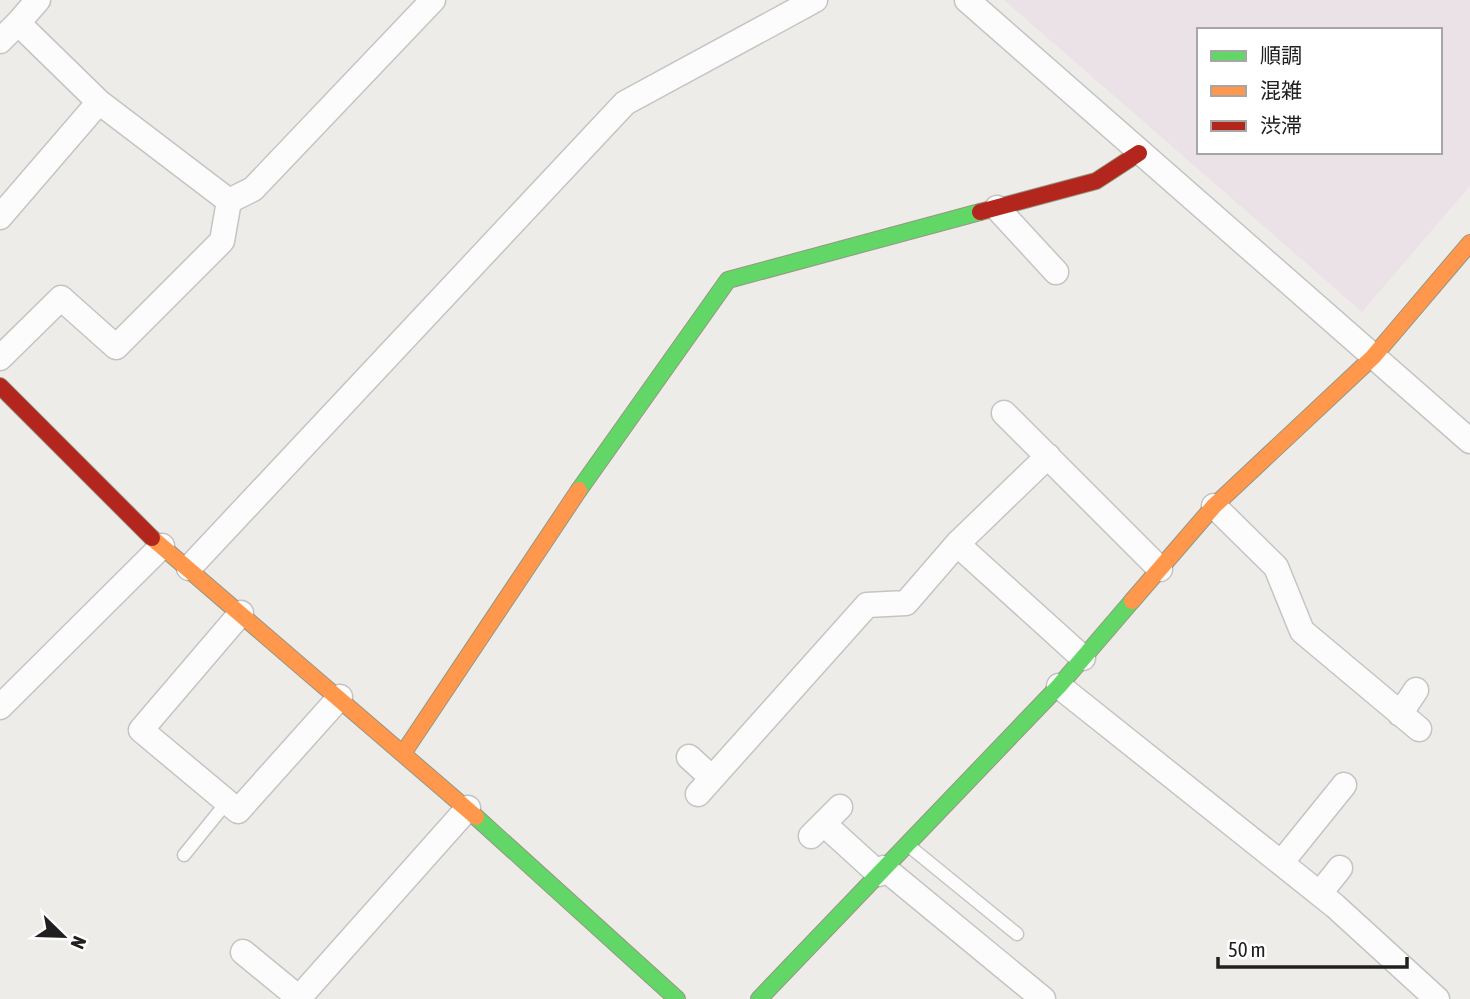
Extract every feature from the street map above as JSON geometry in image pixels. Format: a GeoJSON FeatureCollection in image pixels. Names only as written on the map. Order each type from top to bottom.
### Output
{"type":"FeatureCollection","features":[{"type":"Feature","properties":{"kind":"street"},"geometry":{"type":"LineString","coordinates":[[0,41],[38,0]]}},
{"type":"Feature","properties":{"kind":"street"},"geometry":{"type":"LineString","coordinates":[[229,201],[253,190],[433,0]]}},
{"type":"Feature","properties":{"kind":"street"},"geometry":{"type":"LineString","coordinates":[[189,568],[625,103],[815,0]]}},
{"type":"Feature","properties":{"kind":"street"},"geometry":{"type":"LineString","coordinates":[[967,0],[1470,441]]}},
{"type":"Feature","properties":{"kind":"street"},"geometry":{"type":"LineString","coordinates":[[18,23],[99,102],[229,201]]}},
{"type":"Feature","properties":{"kind":"street"},"geometry":{"type":"LineString","coordinates":[[0,217],[99,102]]}},
{"type":"Feature","properties":{"kind":"street"},"geometry":{"type":"LineString","coordinates":[[404,752],[612,440],[728,280],[1096,181],[1139,153]]}},
{"type":"Feature","properties":{"kind":"street"},"geometry":{"type":"LineString","coordinates":[[0,358],[61,298],[116,347],[222,241],[229,201]]}},
{"type":"Feature","properties":{"kind":"street"},"geometry":{"type":"LineString","coordinates":[[997,208],[1056,272]]}},
{"type":"Feature","properties":{"kind":"street"},"geometry":{"type":"LineString","coordinates":[[759,999],[1059,686],[1214,506],[1373,357],[1470,243]]}},
{"type":"Feature","properties":{"kind":"street"},"geometry":{"type":"LineString","coordinates":[[0,386],[137,525],[468,808],[677,999]]}},
{"type":"Feature","properties":{"kind":"street"},"geometry":{"type":"LineString","coordinates":[[1004,412],[1160,569]]}},
{"type":"Feature","properties":{"kind":"street"},"geometry":{"type":"LineString","coordinates":[[690,757],[705,786],[867,606],[906,603],[957,544],[1048,456]]}},
{"type":"Feature","properties":{"kind":"street"},"geometry":{"type":"LineString","coordinates":[[1214,506],[1276,567],[1302,631],[1410,722],[1416,690]]}},
{"type":"Feature","properties":{"kind":"street"},"geometry":{"type":"LineString","coordinates":[[957,544],[1083,658]]}},
{"type":"Feature","properties":{"kind":"street"},"geometry":{"type":"LineString","coordinates":[[0,707],[162,546]]}},
{"type":"Feature","properties":{"kind":"street"},"geometry":{"type":"LineString","coordinates":[[242,613],[141,730],[239,811],[340,697]]}},
{"type":"Feature","properties":{"kind":"street"},"geometry":{"type":"LineString","coordinates":[[1059,686],[1320,893],[1437,999]]}},
{"type":"Feature","properties":{"kind":"street"},"geometry":{"type":"LineString","coordinates":[[1282,863],[1343,786]]}},
{"type":"Feature","properties":{"kind":"street"},"geometry":{"type":"LineString","coordinates":[[243,952],[299,999],[468,808]]}},
{"type":"Feature","properties":{"kind":"street"},"geometry":{"type":"LineString","coordinates":[[825,822],[881,871],[1043,999]]}},
{"type":"Feature","properties":{"kind":"street"},"geometry":{"type":"LineString","coordinates":[[1320,893],[1340,868]]}},
{"type":"Feature","properties":{"kind":"lane"},"geometry":{"type":"LineString","coordinates":[[184,855],[227,802]]}},
{"type":"Feature","properties":{"kind":"lane"},"geometry":{"type":"LineString","coordinates":[[907,845],[1017,934]]}},
{"type":"Feature","properties":{"kind":"shaded area"},"geometry":{"type":"Polygon","coordinates":[[[1004,0],[1470,0],[1470,186],[1362,312],[1004,0]]]}},
{"type":"Feature","properties":{"kind":"traffic: fast"},"geometry":{"type":"LineString","coordinates":[[579,490],[728,280],[980,212]]}},
{"type":"Feature","properties":{"kind":"traffic: fast"},"geometry":{"type":"LineString","coordinates":[[759,999],[1059,686],[1132,601]]}},
{"type":"Feature","properties":{"kind":"traffic: fast"},"geometry":{"type":"LineString","coordinates":[[476,817],[677,999]]}},
{"type":"Feature","properties":{"kind":"traffic: slow"},"geometry":{"type":"LineString","coordinates":[[1132,601],[1214,506],[1373,357],[1470,243]]}},
{"type":"Feature","properties":{"kind":"traffic: slow"},"geometry":{"type":"LineString","coordinates":[[404,752],[579,490]]}},
{"type":"Feature","properties":{"kind":"traffic: slow"},"geometry":{"type":"LineString","coordinates":[[152,538],[476,817]]}},
{"type":"Feature","properties":{"kind":"traffic: jam"},"geometry":{"type":"LineString","coordinates":[[980,212],[1096,181],[1139,153]]}},
{"type":"Feature","properties":{"kind":"traffic: jam"},"geometry":{"type":"LineString","coordinates":[[0,386],[152,538]]}}]}
